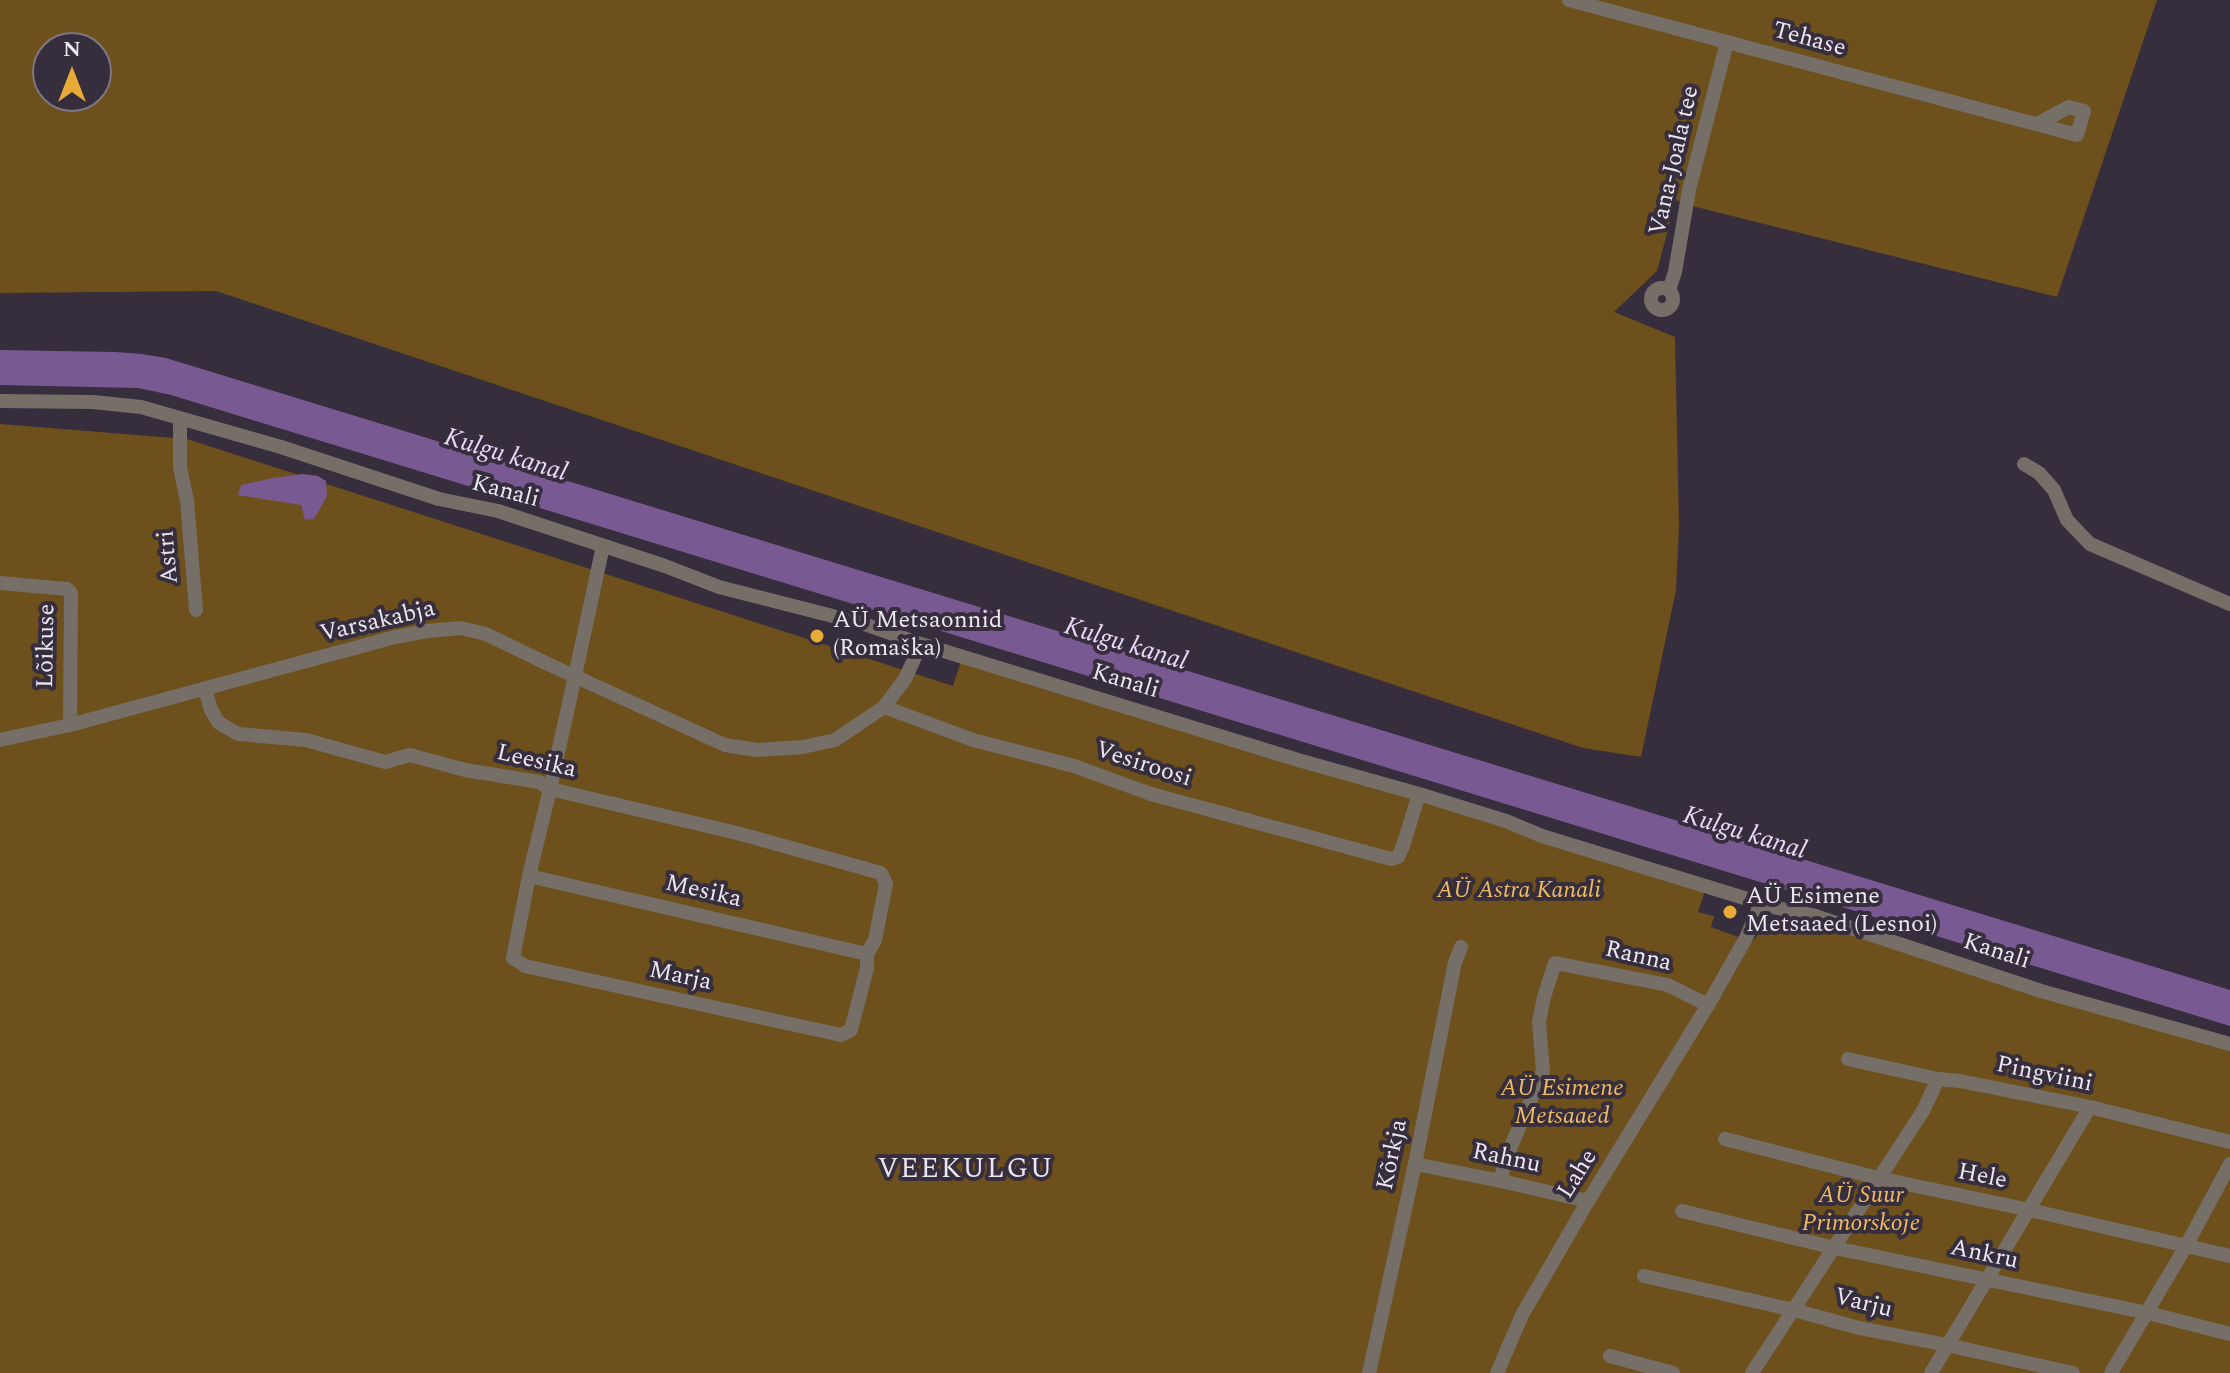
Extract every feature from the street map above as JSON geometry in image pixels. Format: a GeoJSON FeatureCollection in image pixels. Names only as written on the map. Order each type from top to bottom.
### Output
{"type":"FeatureCollection","features":[{"type":"Feature","properties":{"kind":"street","name":"Tehase"},"geometry":{"type":"LineString","coordinates":[[1569,0],[2037,124]]}},
{"type":"Feature","properties":{"kind":"street","name":"Vana-Joala tee"},"geometry":{"type":"LineString","coordinates":[[1669,290],[1689,190],[1727,42]]}},
{"type":"Feature","properties":{"kind":"street","name":"Kanali"},"geometry":{"type":"LineString","coordinates":[[0,401],[93,402],[141,407],[180,418],[336,464],[439,499],[498,511],[719,587],[864,624],[1298,760],[1506,821],[1542,836],[1761,903],[1812,915],[2041,991],[2230,1044]]}},
{"type":"Feature","properties":{"kind":"street","name":"Astri"},"geometry":{"type":"LineString","coordinates":[[180,418],[180,467],[187,501],[196,610]]}},
{"type":"Feature","properties":{"kind":"street"},"geometry":{"type":"LineString","coordinates":[[2024,464],[2039,473],[2054,490],[2067,520],[2090,544],[2230,604]]}},
{"type":"Feature","properties":{"kind":"street"},"geometry":{"type":"LineString","coordinates":[[529,876],[603,546]]}},
{"type":"Feature","properties":{"kind":"street","name":"Lõikuse"},"geometry":{"type":"LineString","coordinates":[[0,583],[67,589],[71,593],[70,725]]}},
{"type":"Feature","properties":{"kind":"street","name":"Varsakabja"},"geometry":{"type":"LineString","coordinates":[[0,740],[70,725],[395,637],[461,628],[486,634],[725,745],[757,750],[803,747],[835,740],[884,707]]}},
{"type":"Feature","properties":{"kind":"street"},"geometry":{"type":"LineString","coordinates":[[884,707],[905,679],[921,644]]}},
{"type":"Feature","properties":{"kind":"street","name":"Leesika"},"geometry":{"type":"LineString","coordinates":[[205,689],[211,710],[219,723],[238,734],[306,740],[385,762],[410,755],[465,770],[539,782],[550,789],[737,833],[881,873],[886,884],[875,940],[867,954]]}},
{"type":"Feature","properties":{"kind":"street","name":"Vesiroosi"},"geometry":{"type":"LineString","coordinates":[[884,707],[973,740],[1074,766],[1151,794],[1391,859],[1398,857],[1403,846],[1419,794]]}},
{"type":"Feature","properties":{"kind":"street","name":"Mesika"},"geometry":{"type":"LineString","coordinates":[[529,876],[867,954]]}},
{"type":"Feature","properties":{"kind":"street","name":"Marja"},"geometry":{"type":"LineString","coordinates":[[529,876],[513,958],[525,966],[841,1035],[851,1030],[867,968],[867,954]]}},
{"type":"Feature","properties":{"kind":"street","name":"Lahe"},"geometry":{"type":"LineString","coordinates":[[1497,1373],[1522,1315],[1708,1005],[1746,938],[1761,903]]}},
{"type":"Feature","properties":{"kind":"street","name":"Kõrkja"},"geometry":{"type":"LineString","coordinates":[[1369,1373],[1455,962],[1461,947]]}},
{"type":"Feature","properties":{"kind":"street","name":"Ranna"},"geometry":{"type":"LineString","coordinates":[[1501,1181],[1504,1163],[1543,1071],[1539,1022],[1555,963],[1668,985],[1708,1005]]}},
{"type":"Feature","properties":{"kind":"street","name":"Pingviini"},"geometry":{"type":"LineString","coordinates":[[1848,1059],[2090,1107],[2230,1142]]}},
{"type":"Feature","properties":{"kind":"street"},"geometry":{"type":"LineString","coordinates":[[1752,1373],[1923,1111],[1938,1079]]}},
{"type":"Feature","properties":{"kind":"street"},"geometry":{"type":"LineString","coordinates":[[1931,1373],[2090,1107]]}},
{"type":"Feature","properties":{"kind":"street","name":"Hele"},"geometry":{"type":"LineString","coordinates":[[1725,1139],[1878,1178],[2230,1256]]}},
{"type":"Feature","properties":{"kind":"street","name":"Rahnu"},"geometry":{"type":"LineString","coordinates":[[1415,1164],[1588,1201]]}},
{"type":"Feature","properties":{"kind":"street"},"geometry":{"type":"LineString","coordinates":[[2111,1373],[2148,1313],[2230,1164]]}},
{"type":"Feature","properties":{"kind":"street","name":"Ankru"},"geometry":{"type":"LineString","coordinates":[[1682,1211],[1835,1248],[2148,1313],[2230,1334]]}},
{"type":"Feature","properties":{"kind":"street","name":"Varju"},"geometry":{"type":"LineString","coordinates":[[1644,1276],[1859,1328],[2073,1373]]}},
{"type":"Feature","properties":{"kind":"street"},"geometry":{"type":"LineString","coordinates":[[1610,1356],[1673,1373]]}},
{"type":"Feature","properties":{"kind":"green space"},"geometry":{"type":"Polygon","coordinates":[[[0,0],[2157,0],[2057,297],[1676,200],[1657,271],[1614,312],[1675,337],[1679,526],[1676,590],[1641,757],[1583,748],[216,291],[0,293],[0,0]]]}},
{"type":"Feature","properties":{"kind":"green space"},"geometry":{"type":"Polygon","coordinates":[[[0,424],[187,439],[953,686],[961,661],[1705,890],[1698,912],[1714,916],[1711,927],[1752,942],[1767,923],[1791,916],[2230,1047],[2230,1373],[0,1373],[0,424]]]}},
{"type":"Feature","properties":{"kind":"shaded area"},"geometry":{"type":"Polygon","coordinates":[[[0,350],[115,352],[166,358],[2230,990],[2230,1026],[171,395],[138,388],[0,385],[0,350]]]}},
{"type":"Feature","properties":{"kind":"shaded area"},"geometry":{"type":"Polygon","coordinates":[[[303,474],[318,476],[326,481],[327,496],[314,519],[305,520],[301,505],[238,495],[241,485],[303,474]]]}},
{"type":"Feature","properties":{"kind":"place","name":"AÜ Metsaonnid (Romaška)"},"geometry":{"type":"Point","coordinates":[817,636]}},
{"type":"Feature","properties":{"kind":"place","name":"AÜ Esimene Metsaaed (Lesnoi)"},"geometry":{"type":"Point","coordinates":[1730,912]}},
{"type":"Feature","properties":{"kind":"district","name":"VEEKULGU"},"geometry":{"type":"Point","coordinates":[966,1172]}},
{"type":"Feature","properties":{"kind":"water label","name":"Kulgu kanal"},"geometry":{"type":"Point","coordinates":[505,457]}},
{"type":"Feature","properties":{"kind":"water label","name":"Kulgu kanal"},"geometry":{"type":"Point","coordinates":[1125,646]}},
{"type":"Feature","properties":{"kind":"water label","name":"Kulgu kanal"},"geometry":{"type":"Point","coordinates":[1744,835]}},
{"type":"Feature","properties":{"kind":"park label","name":"AÜ Astra Kanali"},"geometry":{"type":"Point","coordinates":[1519,892]}},
{"type":"Feature","properties":{"kind":"park label","name":"AÜ Esimene Metsaaed"},"geometry":{"type":"Point","coordinates":[1562,1104]}},
{"type":"Feature","properties":{"kind":"park label","name":"AÜ Suur Primorskoje"},"geometry":{"type":"Point","coordinates":[1861,1211]}}]}
